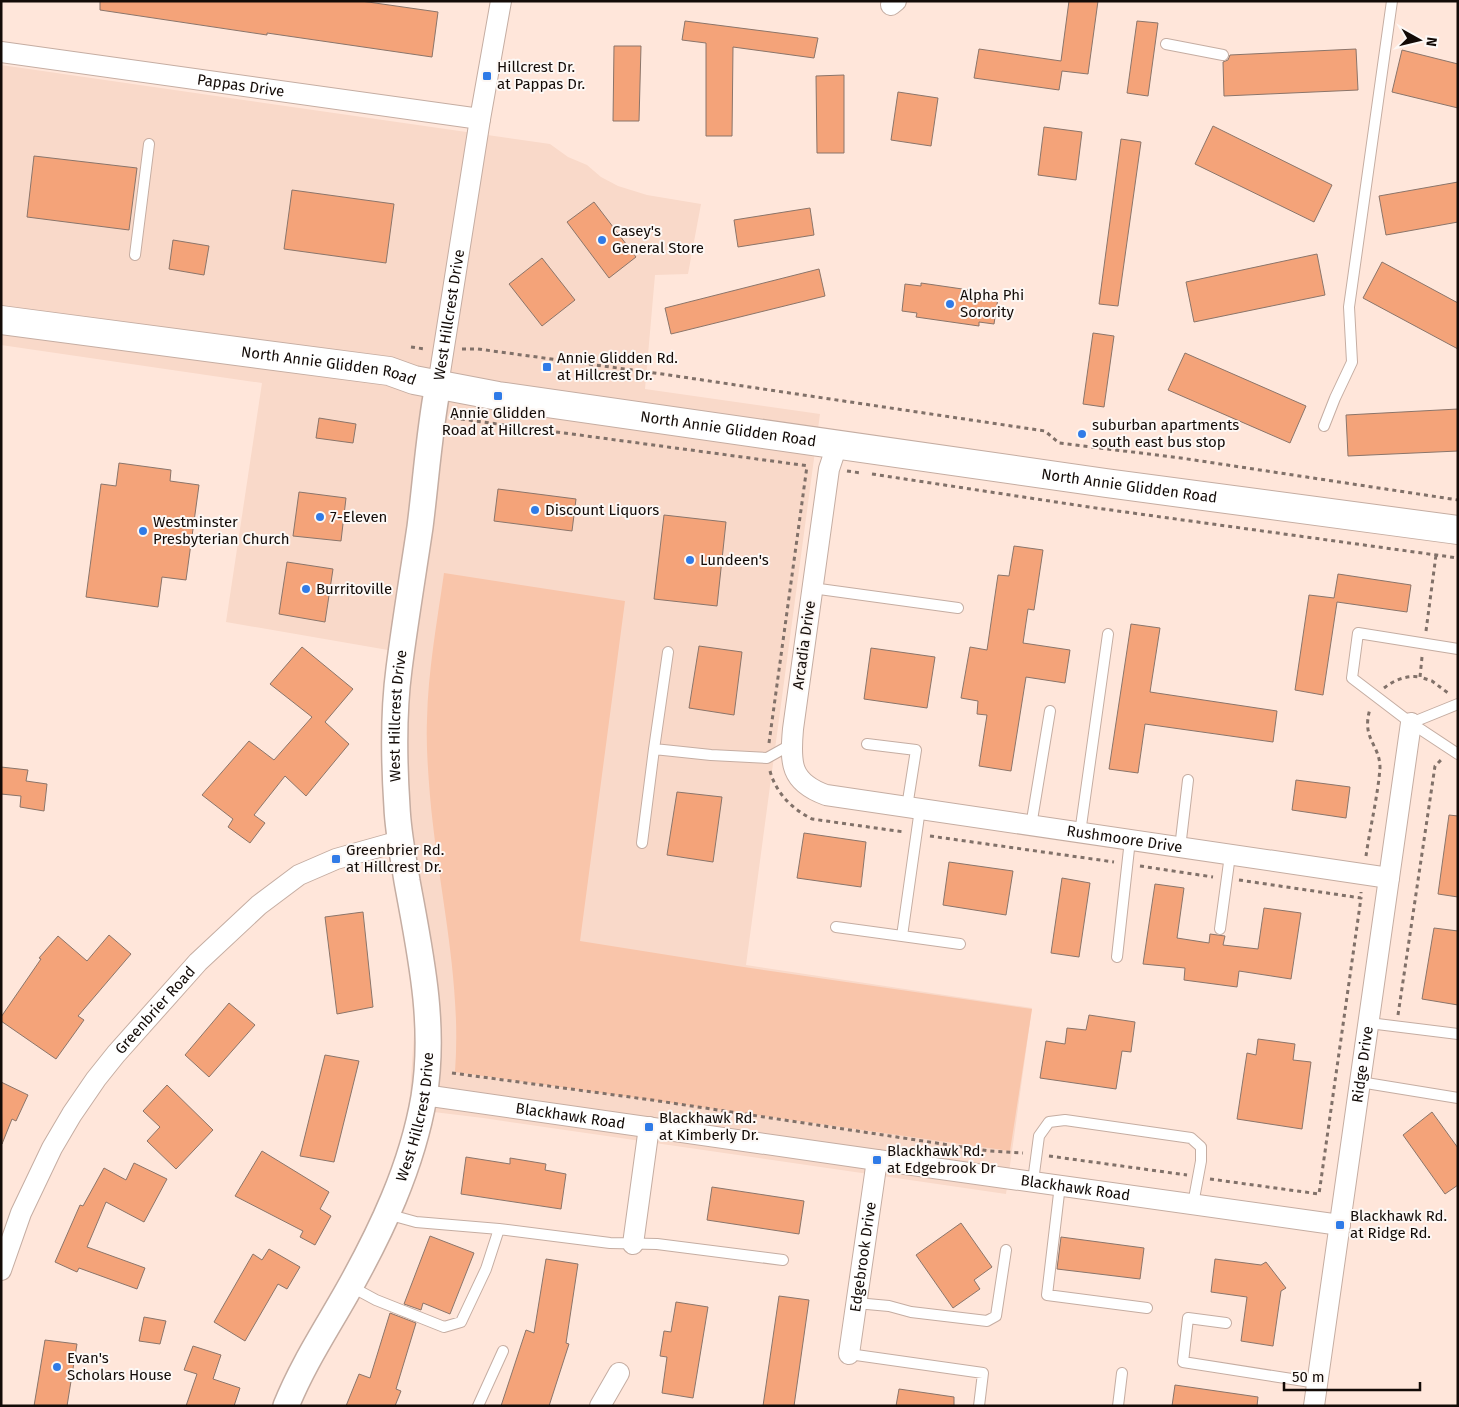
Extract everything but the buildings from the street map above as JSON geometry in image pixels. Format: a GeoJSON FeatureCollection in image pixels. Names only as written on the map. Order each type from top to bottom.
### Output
{"type":"FeatureCollection","features":[{"type":"Feature","properties":{"kind":"main road","name":"North Annie Glidden Road"},"geometry":{"type":"LineString","coordinates":[[1,320],[389,371],[414,380],[438,385],[833,457],[1106,484],[1458,530]]}},
{"type":"Feature","properties":{"kind":"street","name":"West Hillcrest Drive"},"geometry":{"type":"LineString","coordinates":[[286,1406],[300,1373],[350,1286],[387,1214],[410,1152],[424,1094],[428,1017],[423,970],[400,841],[396,778],[396,718],[399,671],[422,513],[432,415],[501,1]]}},
{"type":"Feature","properties":{"kind":"street","name":"Pappas Drive"},"geometry":{"type":"LineString","coordinates":[[1,52],[480,119]]}},
{"type":"Feature","properties":{"kind":"street","name":"Arcadia Drive"},"geometry":{"type":"LineString","coordinates":[[833,457],[812,588],[792,744],[792,757],[797,776],[803,784],[826,795],[861,800]]}},
{"type":"Feature","properties":{"kind":"street","name":"Ridge Drive"},"geometry":{"type":"LineString","coordinates":[[1314,1406],[1411,723]]}},
{"type":"Feature","properties":{"kind":"street","name":"Rushmoore Drive"},"geometry":{"type":"LineString","coordinates":[[861,800],[1388,878]]}},
{"type":"Feature","properties":{"kind":"street","name":"Greenbrier Road"},"geometry":{"type":"LineString","coordinates":[[1,1270],[21,1213],[52,1148],[72,1114],[116,1054],[198,962],[260,905],[299,875],[336,859],[400,841]]}},
{"type":"Feature","properties":{"kind":"street","name":"Blackhawk Road"},"geometry":{"type":"LineString","coordinates":[[424,1094],[877,1160],[1340,1224]]}},
{"type":"Feature","properties":{"kind":"street"},"geometry":{"type":"LineString","coordinates":[[633,1244],[649,1127]]}},
{"type":"Feature","properties":{"kind":"street","name":"Edgebrook Drive"},"geometry":{"type":"LineString","coordinates":[[849,1354],[877,1160]]}},
{"type":"Feature","properties":{"kind":"street"},"geometry":{"type":"LineString","coordinates":[[600,1406],[619,1373]]}},
{"type":"Feature","properties":{"kind":"lane"},"geometry":{"type":"LineString","coordinates":[[1324,426],[1352,362],[1349,307],[1392,1]]}},
{"type":"Feature","properties":{"kind":"lane"},"geometry":{"type":"LineString","coordinates":[[1166,44],[1223,55]]}},
{"type":"Feature","properties":{"kind":"lane"},"geometry":{"type":"LineString","coordinates":[[135,255],[150,144]]}},
{"type":"Feature","properties":{"kind":"lane"},"geometry":{"type":"LineString","coordinates":[[812,588],[958,608]]}},
{"type":"Feature","properties":{"kind":"lane"},"geometry":{"type":"LineString","coordinates":[[1454,752],[1411,723],[1352,678],[1358,633],[1458,649]]}},
{"type":"Feature","properties":{"kind":"lane"},"geometry":{"type":"LineString","coordinates":[[1080,833],[1108,634]]}},
{"type":"Feature","properties":{"kind":"lane"},"geometry":{"type":"LineString","coordinates":[[642,843],[668,652]]}},
{"type":"Feature","properties":{"kind":"lane"},"geometry":{"type":"LineString","coordinates":[[1411,723],[1458,704]]}},
{"type":"Feature","properties":{"kind":"lane"},"geometry":{"type":"LineString","coordinates":[[1031,826],[1050,711]]}},
{"type":"Feature","properties":{"kind":"lane"},"geometry":{"type":"LineString","coordinates":[[654,748],[711,755],[767,758],[792,744]]}},
{"type":"Feature","properties":{"kind":"lane"},"geometry":{"type":"LineString","coordinates":[[867,744],[916,750],[902,936]]}},
{"type":"Feature","properties":{"kind":"lane"},"geometry":{"type":"LineString","coordinates":[[1180,848],[1188,780]]}},
{"type":"Feature","properties":{"kind":"lane"},"geometry":{"type":"LineString","coordinates":[[1117,957],[1130,840]]}},
{"type":"Feature","properties":{"kind":"lane"},"geometry":{"type":"LineString","coordinates":[[1220,928],[1230,855]]}},
{"type":"Feature","properties":{"kind":"lane"},"geometry":{"type":"LineString","coordinates":[[836,927],[960,944]]}},
{"type":"Feature","properties":{"kind":"lane"},"geometry":{"type":"LineString","coordinates":[[1369,1022],[1458,1034]]}},
{"type":"Feature","properties":{"kind":"lane"},"geometry":{"type":"LineString","coordinates":[[1360,1082],[1458,1098]]}},
{"type":"Feature","properties":{"kind":"lane"},"geometry":{"type":"LineString","coordinates":[[1033,1181],[1039,1136],[1049,1122],[1065,1120],[1191,1138],[1201,1147],[1193,1204]]}},
{"type":"Feature","properties":{"kind":"lane"},"geometry":{"type":"LineString","coordinates":[[1060,1185],[1047,1295],[1147,1308]]}},
{"type":"Feature","properties":{"kind":"lane"},"geometry":{"type":"LineString","coordinates":[[387,1214],[416,1222],[499,1229],[610,1243],[657,1244],[782,1260]]}},
{"type":"Feature","properties":{"kind":"lane"},"geometry":{"type":"LineString","coordinates":[[350,1286],[376,1300],[444,1327],[461,1322],[486,1269],[499,1229]]}},
{"type":"Feature","properties":{"kind":"lane"},"geometry":{"type":"LineString","coordinates":[[856,1303],[889,1306],[911,1312],[987,1322],[996,1316],[1006,1250]]}},
{"type":"Feature","properties":{"kind":"lane"},"geometry":{"type":"LineString","coordinates":[[1226,1323],[1188,1318],[1183,1362],[1317,1383]]}},
{"type":"Feature","properties":{"kind":"lane"},"geometry":{"type":"LineString","coordinates":[[478,1406],[503,1351]]}},
{"type":"Feature","properties":{"kind":"lane"},"geometry":{"type":"LineString","coordinates":[[849,1354],[983,1373],[979,1406]]}},
{"type":"Feature","properties":{"kind":"lane"},"geometry":{"type":"LineString","coordinates":[[1118,1406],[1122,1373]]}},
{"type":"Feature","properties":{"kind":"path"},"geometry":{"type":"LineString","coordinates":[[411,347],[416,349],[478,349],[740,385],[1045,431],[1059,443],[1173,457],[1458,500]]}},
{"type":"Feature","properties":{"kind":"path"},"geometry":{"type":"LineString","coordinates":[[432,415],[833,457],[862,473]]}},
{"type":"Feature","properties":{"kind":"path"},"geometry":{"type":"LineString","coordinates":[[871,474],[1088,507],[1458,558]]}},
{"type":"Feature","properties":{"kind":"path"},"geometry":{"type":"LineString","coordinates":[[1397,1019],[1435,766],[1454,752]]}},
{"type":"Feature","properties":{"kind":"path"},"geometry":{"type":"LineString","coordinates":[[452,1073],[662,1101],[988,1151],[1037,1154],[1319,1194],[1361,898]]}},
{"type":"Feature","properties":{"kind":"shaded area"},"geometry":{"type":"Polygon","coordinates":[[[1,65],[550,144],[568,157],[587,165],[601,177],[618,186],[647,195],[701,204],[688,274],[655,275],[645,389],[820,414],[746,965],[1032,1008],[1006,1194],[483,1118],[409,1109],[414,1034],[414,990],[383,809],[388,650],[226,622],[262,383],[1,345],[1,65]]]}},
{"type":"Feature","properties":{"kind":"shaded area"},"geometry":{"type":"Polygon","coordinates":[[[444,573],[625,601],[580,941],[1032,1009],[1010,1151],[455,1072],[456,1037],[452,968],[434,830],[427,758],[431,665],[444,573]]]}},
{"type":"Feature","properties":{"kind":"place","name":"Hillcrest Dr. at Pappas Dr."},"geometry":{"type":"Point","coordinates":[487,76]}},
{"type":"Feature","properties":{"kind":"place","name":"Casey's General Store"},"geometry":{"type":"Point","coordinates":[602,240]}},
{"type":"Feature","properties":{"kind":"place","name":"Alpha Phi Sorority"},"geometry":{"type":"Point","coordinates":[950,304]}},
{"type":"Feature","properties":{"kind":"place","name":"Annie Glidden Rd. at Hillcrest Dr."},"geometry":{"type":"Point","coordinates":[547,367]}},
{"type":"Feature","properties":{"kind":"place","name":"Annie Glidden Road at Hillcrest"},"geometry":{"type":"Point","coordinates":[498,396]}},
{"type":"Feature","properties":{"kind":"place","name":"suburban apartments south east bus stop"},"geometry":{"type":"Point","coordinates":[1082,434]}},
{"type":"Feature","properties":{"kind":"place","name":"Discount Liquors"},"geometry":{"type":"Point","coordinates":[535,510]}},
{"type":"Feature","properties":{"kind":"place","name":"7-Eleven"},"geometry":{"type":"Point","coordinates":[320,517]}},
{"type":"Feature","properties":{"kind":"place","name":"Westminster Presbyterian Church"},"geometry":{"type":"Point","coordinates":[143,531]}},
{"type":"Feature","properties":{"kind":"place","name":"Lundeen's"},"geometry":{"type":"Point","coordinates":[690,560]}},
{"type":"Feature","properties":{"kind":"place","name":"Burritoville"},"geometry":{"type":"Point","coordinates":[306,589]}},
{"type":"Feature","properties":{"kind":"place","name":"Greenbrier Rd. at Hillcrest Dr."},"geometry":{"type":"Point","coordinates":[336,859]}},
{"type":"Feature","properties":{"kind":"place","name":"Blackhawk Rd. at Kimberly Dr."},"geometry":{"type":"Point","coordinates":[649,1127]}},
{"type":"Feature","properties":{"kind":"place","name":"Blackhawk Rd. at Edgebrook Dr"},"geometry":{"type":"Point","coordinates":[877,1160]}},
{"type":"Feature","properties":{"kind":"place","name":"Blackhawk Rd. at Ridge Rd."},"geometry":{"type":"Point","coordinates":[1340,1225]}},
{"type":"Feature","properties":{"kind":"place","name":"Evan's Scholars House"},"geometry":{"type":"Point","coordinates":[57,1367]}}]}
